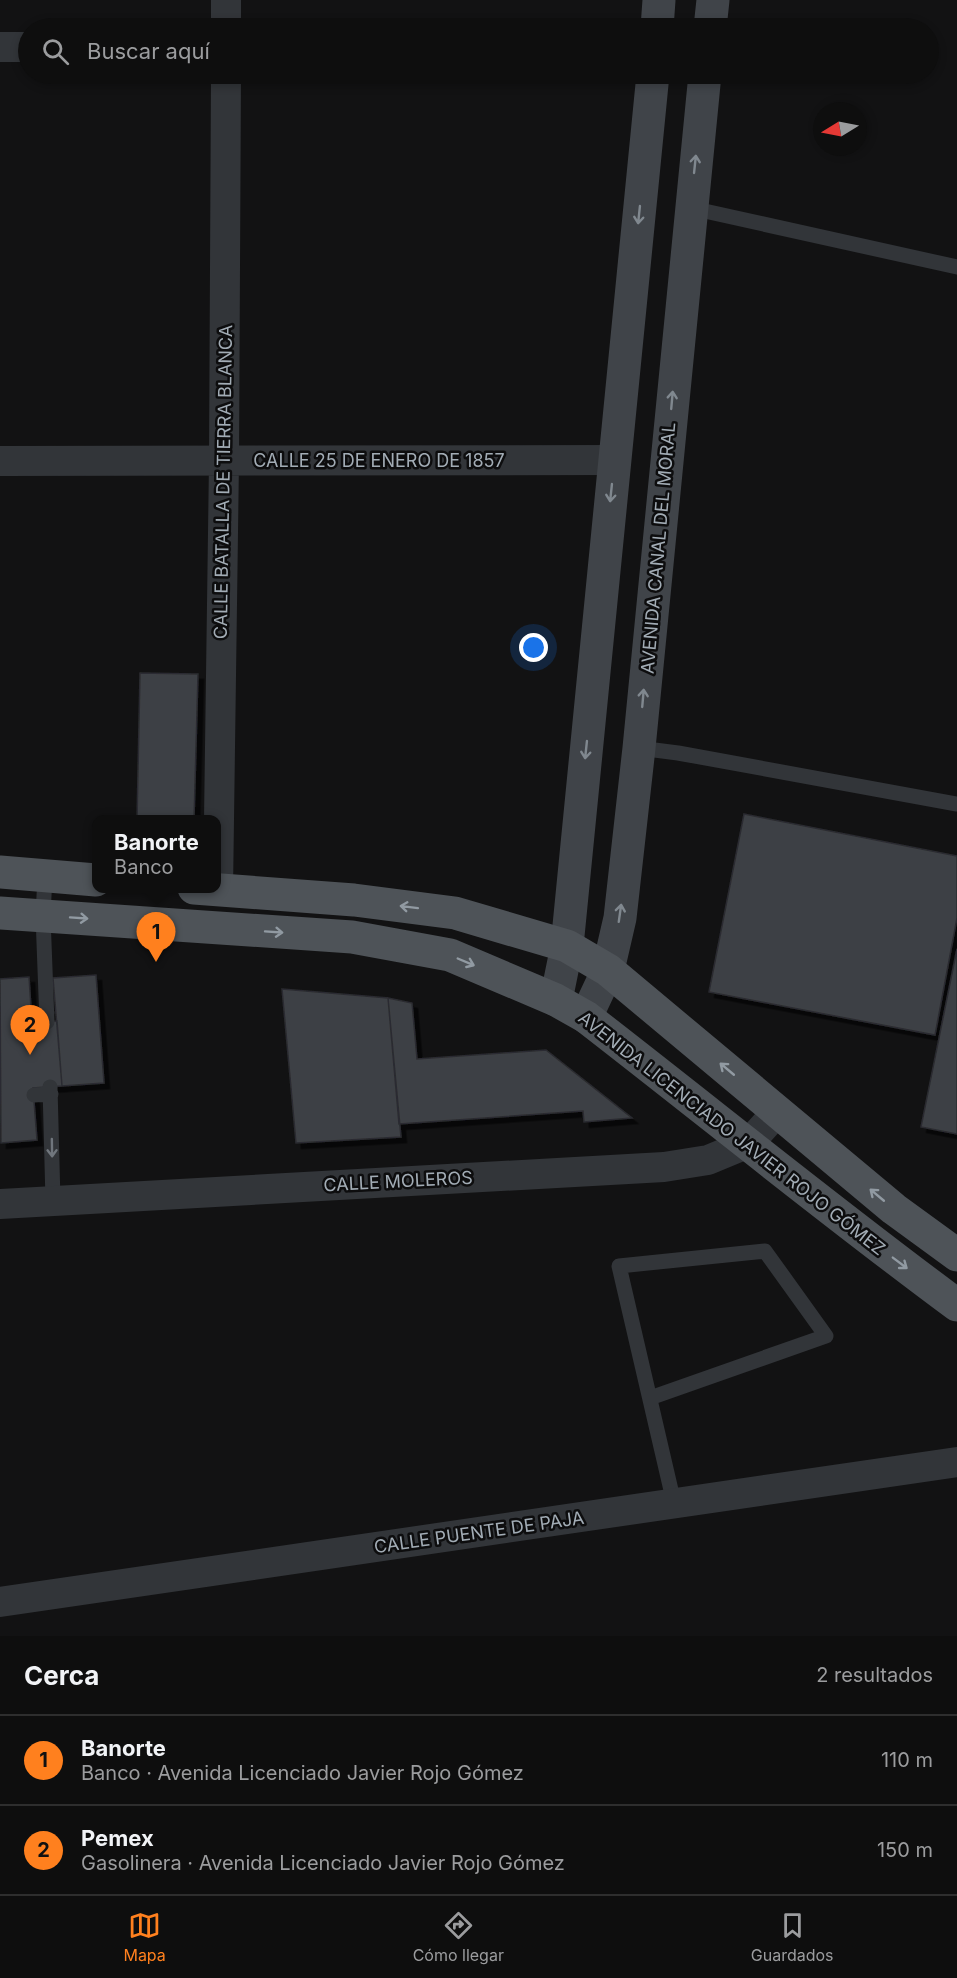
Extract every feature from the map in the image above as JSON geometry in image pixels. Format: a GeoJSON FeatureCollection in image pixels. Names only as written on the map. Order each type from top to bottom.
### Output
{"type":"FeatureCollection","features":[{"type":"Feature","properties":{"kind":"main road"},"geometry":{"type":"LineString","coordinates":[[658,18],[659,0]]}},
{"type":"Feature","properties":{"kind":"main road"},"geometry":{"type":"LineString","coordinates":[[711,18],[713,0]]}},
{"type":"Feature","properties":{"kind":"main road"},"geometry":{"type":"LineString","coordinates":[[556,1000],[567,946],[652,84]]}},
{"type":"Feature","properties":{"kind":"main road","name":"AVENIDA CANAL DEL MORAL"},"geometry":{"type":"LineString","coordinates":[[586,1017],[608,970],[620,918],[639,748],[690,207],[704,84]]}},
{"type":"Feature","properties":{"kind":"main road"},"geometry":{"type":"LineString","coordinates":[[0,872],[92,880]]}},
{"type":"Feature","properties":{"kind":"main road"},"geometry":{"type":"LineString","coordinates":[[221,891],[354,900],[455,913],[567,946],[608,970],[894,1209],[957,1255]]}},
{"type":"Feature","properties":{"kind":"main road","name":"AVENIDA LICENCIADO JAVIER ROJO GÓMEZ"},"geometry":{"type":"LineString","coordinates":[[0,913],[352,937],[450,955],[556,1000],[586,1017],[749,1143],[864,1236],[957,1305]]}},
{"type":"Feature","properties":{"kind":"main road"},"geometry":{"type":"LineString","coordinates":[[812,1193],[836,1160]]}},
{"type":"Feature","properties":{"kind":"street"},"geometry":{"type":"LineString","coordinates":[[226,0],[226,18]]}},
{"type":"Feature","properties":{"kind":"street"},"geometry":{"type":"LineString","coordinates":[[0,47],[18,47]]}},
{"type":"Feature","properties":{"kind":"street","name":"CALLE BATALLA DE TIERRA BLANCA"},"geometry":{"type":"LineString","coordinates":[[209,815],[224,461],[226,84]]}},
{"type":"Feature","properties":{"kind":"street","name":"CALLE 25 DE ENERO DE 1857"},"geometry":{"type":"LineString","coordinates":[[0,461],[614,460]]}},
{"type":"Feature","properties":{"kind":"street","name":"CALLE MOLEROS"},"geometry":{"type":"LineString","coordinates":[[0,1204],[664,1167],[708,1160],[749,1143],[778,1111]]}},
{"type":"Feature","properties":{"kind":"street","name":"CALLE PUENTE DE PAJA"},"geometry":{"type":"LineString","coordinates":[[0,1602],[957,1462]]}},
{"type":"Feature","properties":{"kind":"lane"},"geometry":{"type":"LineString","coordinates":[[690,207],[957,267]]}},
{"type":"Feature","properties":{"kind":"lane"},"geometry":{"type":"LineString","coordinates":[[639,748],[678,753],[957,804]]}},
{"type":"Feature","properties":{"kind":"lane"},"geometry":{"type":"LineString","coordinates":[[32,1016],[47,1018],[43,916],[45,876]]}},
{"type":"Feature","properties":{"kind":"lane"},"geometry":{"type":"LineString","coordinates":[[33,1095],[51,1090],[53,1201]]}},
{"type":"Feature","properties":{"kind":"lane"},"geometry":{"type":"LineString","coordinates":[[650,1398],[826,1336],[765,1251],[619,1266],[674,1503]]}},
{"type":"Feature","properties":{"kind":"building"},"geometry":{"type":"Polygon","coordinates":[[[140,673],[198,674],[194,815],[137,815],[140,673]]]}},
{"type":"Feature","properties":{"kind":"building"},"geometry":{"type":"Polygon","coordinates":[[[744,814],[957,856],[957,918],[935,1035],[709,992],[744,814]]]}},
{"type":"Feature","properties":{"kind":"building"},"geometry":{"type":"Polygon","coordinates":[[[957,949],[957,1134],[921,1127],[957,949]]]}},
{"type":"Feature","properties":{"kind":"building"},"geometry":{"type":"Polygon","coordinates":[[[96,975],[104,1083],[62,1086],[53,978],[96,975]]]}},
{"type":"Feature","properties":{"kind":"building"},"geometry":{"type":"Polygon","coordinates":[[[29,977],[32,1023],[57,1021],[62,1086],[33,1088],[37,1140],[1,1143],[0,979],[29,977]]]}},
{"type":"Feature","properties":{"kind":"building"},"geometry":{"type":"Polygon","coordinates":[[[282,989],[388,998],[401,1137],[296,1143],[282,989]]]}},
{"type":"Feature","properties":{"kind":"building"},"geometry":{"type":"Polygon","coordinates":[[[388,998],[412,1003],[417,1059],[546,1050],[632,1118],[584,1122],[583,1111],[399,1124],[388,998]]]}},
{"type":"Feature","properties":{"kind":"place","name":"Banorte"},"geometry":{"type":"Point","coordinates":[156,962]}},
{"type":"Feature","properties":{"kind":"place","name":"Pemex"},"geometry":{"type":"Point","coordinates":[30,1055]}}]}
